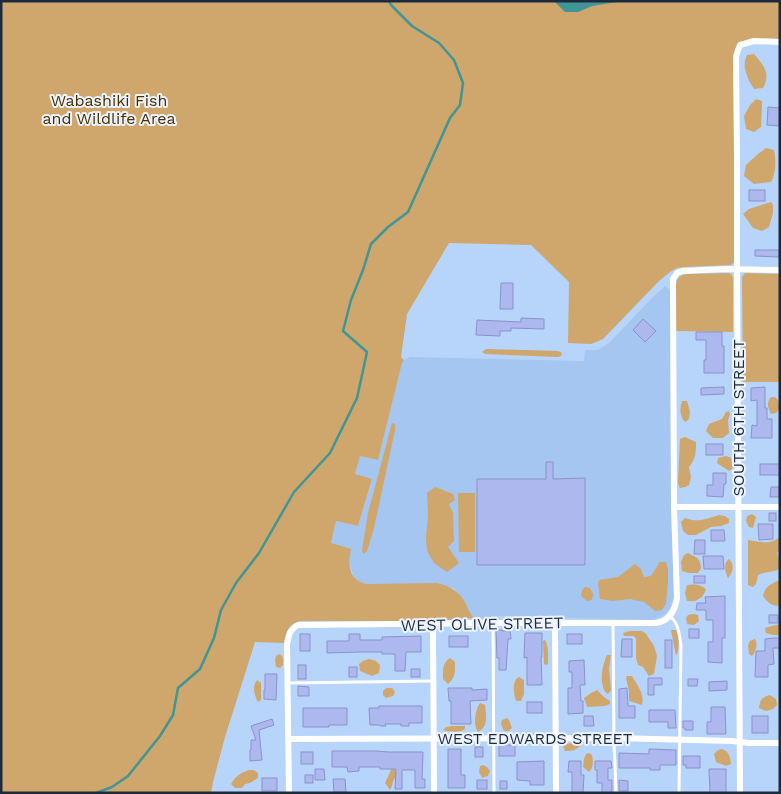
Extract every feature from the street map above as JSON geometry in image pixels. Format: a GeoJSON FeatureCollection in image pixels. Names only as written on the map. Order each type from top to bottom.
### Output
{"type":"FeatureCollection","features":[{"type":"Feature","properties":{"kind":"street","name":"SOUTH 6TH STREET"},"geometry":{"type":"LineString","coordinates":[[740,793],[736,57],[740,45],[754,41],[780,42]]}},
{"type":"Feature","properties":{"kind":"street"},"geometry":{"type":"LineString","coordinates":[[670,616],[674,609],[676,598],[672,279],[677,273],[682,271],[780,270]]}},
{"type":"Feature","properties":{"kind":"street"},"geometry":{"type":"LineString","coordinates":[[674,507],[780,506]]}},
{"type":"Feature","properties":{"kind":"street","name":"WEST OLIVE STREET"},"geometry":{"type":"LineString","coordinates":[[288,684],[287,644],[292,628],[298,625],[656,623],[670,616]]}},
{"type":"Feature","properties":{"kind":"street"},"geometry":{"type":"LineString","coordinates":[[556,623],[556,793]]}},
{"type":"Feature","properties":{"kind":"street"},"geometry":{"type":"LineString","coordinates":[[433,624],[434,793]]}},
{"type":"Feature","properties":{"kind":"street"},"geometry":{"type":"LineString","coordinates":[[288,684],[289,793]]}},
{"type":"Feature","properties":{"kind":"street","name":"WEST EDWARDS STREET"},"geometry":{"type":"LineString","coordinates":[[289,739],[614,738],[780,742]]}},
{"type":"Feature","properties":{"kind":"lane"},"geometry":{"type":"LineString","coordinates":[[670,616],[675,620],[679,629],[681,645],[679,793]]}},
{"type":"Feature","properties":{"kind":"lane"},"geometry":{"type":"LineString","coordinates":[[493,623],[494,793]]}},
{"type":"Feature","properties":{"kind":"lane"},"geometry":{"type":"LineString","coordinates":[[613,623],[616,793]]}},
{"type":"Feature","properties":{"kind":"lane"},"geometry":{"type":"LineString","coordinates":[[288,684],[433,681]]}},
{"type":"Feature","properties":{"kind":"shaded area"},"geometry":{"type":"Polygon","coordinates":[[[554,1],[623,1],[592,6],[578,12],[565,12],[554,1]]]}},
{"type":"Feature","properties":{"kind":"shaded area"},"geometry":{"type":"Polygon","coordinates":[[[665,286],[670,292],[671,503],[674,597],[670,608],[664,615],[653,620],[549,616],[492,616],[489,618],[474,618],[470,614],[465,602],[453,588],[367,584],[355,579],[350,565],[350,558],[331,543],[336,521],[358,526],[372,480],[354,474],[360,456],[378,460],[404,360],[410,357],[584,361],[585,350],[598,350],[609,343],[665,286]]]}},
{"type":"Feature","properties":{"kind":"green space","name":"Wabashiki Fish and Wildlife Area"},"geometry":{"type":"Polygon","coordinates":[[[1,1],[780,1],[780,39],[751,39],[736,48],[734,262],[731,265],[677,268],[659,281],[603,339],[591,344],[568,343],[569,282],[531,245],[449,243],[407,314],[401,357],[404,360],[378,460],[360,456],[355,474],[372,479],[358,526],[336,521],[331,543],[351,549],[351,571],[356,579],[361,582],[367,584],[442,584],[461,596],[474,618],[437,621],[301,621],[289,628],[284,643],[255,642],[225,737],[211,793],[1,793],[1,1]]]}},
{"type":"Feature","properties":{"kind":"green space"},"geometry":{"type":"Polygon","coordinates":[[[754,54],[765,70],[766,78],[763,88],[754,89],[746,73],[745,59],[747,55],[754,54]]]}},
{"type":"Feature","properties":{"kind":"green space"},"geometry":{"type":"Polygon","coordinates":[[[756,99],[762,101],[761,127],[754,132],[746,129],[744,116],[756,99]]]}},
{"type":"Feature","properties":{"kind":"green space"},"geometry":{"type":"Polygon","coordinates":[[[766,148],[774,150],[775,166],[773,179],[771,182],[754,184],[744,176],[746,165],[766,148]]]}},
{"type":"Feature","properties":{"kind":"green space"},"geometry":{"type":"Polygon","coordinates":[[[771,202],[773,213],[769,227],[762,231],[753,228],[743,214],[749,209],[771,202]]]}},
{"type":"Feature","properties":{"kind":"green space"},"geometry":{"type":"Polygon","coordinates":[[[729,273],[733,278],[733,332],[676,331],[676,284],[678,278],[687,274],[729,273]]]}},
{"type":"Feature","properties":{"kind":"green space"},"geometry":{"type":"Polygon","coordinates":[[[745,273],[780,274],[780,382],[743,382],[742,277],[745,273]]]}},
{"type":"Feature","properties":{"kind":"green space"},"geometry":{"type":"Polygon","coordinates":[[[486,349],[557,351],[562,354],[558,357],[485,354],[482,352],[486,349]]]}},
{"type":"Feature","properties":{"kind":"green space"},"geometry":{"type":"Polygon","coordinates":[[[771,397],[775,397],[778,400],[780,409],[776,413],[771,414],[768,401],[771,397]]]}},
{"type":"Feature","properties":{"kind":"green space"},"geometry":{"type":"Polygon","coordinates":[[[682,401],[687,401],[690,412],[689,419],[685,422],[681,412],[682,401]]]}},
{"type":"Feature","properties":{"kind":"green space"},"geometry":{"type":"Polygon","coordinates":[[[729,411],[729,433],[723,438],[713,438],[706,431],[709,424],[722,419],[726,412],[729,411]]]}},
{"type":"Feature","properties":{"kind":"green space"},"geometry":{"type":"Polygon","coordinates":[[[392,423],[395,424],[395,430],[374,528],[367,551],[364,554],[362,551],[368,513],[392,423]]]}},
{"type":"Feature","properties":{"kind":"green space"},"geometry":{"type":"Polygon","coordinates":[[[685,437],[696,442],[696,452],[689,467],[691,477],[689,485],[680,488],[678,483],[680,439],[685,437]]]}},
{"type":"Feature","properties":{"kind":"green space"},"geometry":{"type":"Polygon","coordinates":[[[726,456],[731,458],[733,468],[729,471],[717,463],[718,458],[726,456]]]}},
{"type":"Feature","properties":{"kind":"green space"},"geometry":{"type":"Polygon","coordinates":[[[435,487],[453,494],[455,500],[449,504],[453,513],[454,541],[448,547],[459,563],[447,572],[434,563],[427,551],[427,493],[435,487]]]}},
{"type":"Feature","properties":{"kind":"green space"},"geometry":{"type":"Polygon","coordinates":[[[458,493],[475,493],[475,552],[459,552],[458,493]]]}},
{"type":"Feature","properties":{"kind":"green space"},"geometry":{"type":"Polygon","coordinates":[[[752,514],[756,517],[753,528],[749,527],[746,521],[747,516],[752,514]]]}},
{"type":"Feature","properties":{"kind":"green space"},"geometry":{"type":"Polygon","coordinates":[[[719,515],[729,519],[729,523],[711,527],[696,535],[688,535],[683,531],[681,522],[685,518],[698,520],[719,515]]]}},
{"type":"Feature","properties":{"kind":"green space"},"geometry":{"type":"Polygon","coordinates":[[[779,538],[780,551],[777,553],[779,557],[778,570],[758,575],[756,584],[753,587],[748,585],[748,540],[768,542],[779,538]]]}},
{"type":"Feature","properties":{"kind":"green space"},"geometry":{"type":"Polygon","coordinates":[[[688,553],[698,558],[700,562],[701,568],[698,573],[682,571],[681,562],[684,555],[688,553]]]}},
{"type":"Feature","properties":{"kind":"green space"},"geometry":{"type":"Polygon","coordinates":[[[729,559],[733,568],[728,578],[725,565],[729,559]]]}},
{"type":"Feature","properties":{"kind":"green space"},"geometry":{"type":"Polygon","coordinates":[[[660,562],[666,562],[668,570],[666,603],[662,610],[655,611],[644,602],[630,599],[613,601],[600,599],[599,580],[618,577],[635,564],[641,569],[644,577],[651,576],[660,562]]]}},
{"type":"Feature","properties":{"kind":"green space"},"geometry":{"type":"Polygon","coordinates":[[[777,581],[780,581],[780,606],[770,604],[763,596],[765,590],[777,581]]]}},
{"type":"Feature","properties":{"kind":"green space"},"geometry":{"type":"Polygon","coordinates":[[[687,585],[700,586],[706,590],[702,597],[695,601],[687,601],[685,593],[687,585]]]}},
{"type":"Feature","properties":{"kind":"green space"},"geometry":{"type":"Polygon","coordinates":[[[585,587],[590,588],[593,594],[592,600],[587,601],[581,596],[582,590],[585,587]]]}},
{"type":"Feature","properties":{"kind":"green space"},"geometry":{"type":"Polygon","coordinates":[[[688,615],[698,615],[699,621],[694,625],[687,624],[686,618],[688,615]]]}},
{"type":"Feature","properties":{"kind":"green space"},"geometry":{"type":"Polygon","coordinates":[[[780,624],[780,635],[766,633],[765,628],[780,624]]]}},
{"type":"Feature","properties":{"kind":"green space"},"geometry":{"type":"Polygon","coordinates":[[[671,630],[676,630],[678,636],[679,647],[676,656],[671,630]]]}},
{"type":"Feature","properties":{"kind":"green space"},"geometry":{"type":"Polygon","coordinates":[[[642,631],[654,646],[657,656],[654,674],[649,676],[643,667],[638,665],[636,639],[634,636],[624,636],[623,633],[642,631]]]}},
{"type":"Feature","properties":{"kind":"green space"},"geometry":{"type":"Polygon","coordinates":[[[755,639],[756,648],[752,656],[749,654],[748,645],[750,641],[755,639]]]}},
{"type":"Feature","properties":{"kind":"green space"},"geometry":{"type":"Polygon","coordinates":[[[545,640],[548,652],[548,664],[546,665],[544,664],[543,641],[545,640]]]}},
{"type":"Feature","properties":{"kind":"green space"},"geometry":{"type":"Polygon","coordinates":[[[279,654],[283,660],[283,665],[280,668],[276,667],[275,660],[279,654]]]}},
{"type":"Feature","properties":{"kind":"green space"},"geometry":{"type":"Polygon","coordinates":[[[607,655],[611,655],[609,669],[611,690],[608,694],[603,687],[602,678],[607,655]]]}},
{"type":"Feature","properties":{"kind":"green space"},"geometry":{"type":"Polygon","coordinates":[[[450,658],[455,662],[455,671],[448,684],[443,679],[443,670],[444,665],[450,658]]]}},
{"type":"Feature","properties":{"kind":"green space"},"geometry":{"type":"Polygon","coordinates":[[[369,659],[376,661],[380,665],[379,673],[372,676],[360,671],[359,664],[369,659]]]}},
{"type":"Feature","properties":{"kind":"green space"},"geometry":{"type":"Polygon","coordinates":[[[627,676],[632,676],[640,690],[643,701],[642,705],[629,701],[627,676]]]}},
{"type":"Feature","properties":{"kind":"green space"},"geometry":{"type":"Polygon","coordinates":[[[519,677],[524,680],[524,694],[521,701],[516,701],[514,684],[519,677]]]}},
{"type":"Feature","properties":{"kind":"green space"},"geometry":{"type":"Polygon","coordinates":[[[257,680],[261,683],[261,700],[258,702],[254,691],[254,685],[257,680]]]}},
{"type":"Feature","properties":{"kind":"green space"},"geometry":{"type":"Polygon","coordinates":[[[386,688],[392,688],[395,692],[393,696],[386,698],[383,695],[383,691],[386,688]]]}},
{"type":"Feature","properties":{"kind":"green space"},"geometry":{"type":"Polygon","coordinates":[[[597,690],[610,701],[610,704],[587,707],[584,698],[597,690]]]}},
{"type":"Feature","properties":{"kind":"green space"},"geometry":{"type":"Polygon","coordinates":[[[770,695],[776,699],[777,705],[773,709],[766,711],[759,708],[762,699],[770,695]]]}},
{"type":"Feature","properties":{"kind":"green space"},"geometry":{"type":"Polygon","coordinates":[[[480,703],[485,705],[486,720],[484,727],[478,732],[475,718],[480,703]]]}},
{"type":"Feature","properties":{"kind":"green space"},"geometry":{"type":"Polygon","coordinates":[[[507,718],[512,728],[509,731],[504,731],[501,724],[502,720],[507,718]]]}},
{"type":"Feature","properties":{"kind":"green space"},"geometry":{"type":"Polygon","coordinates":[[[465,726],[465,729],[454,732],[443,730],[446,727],[465,726]]]}},
{"type":"Feature","properties":{"kind":"green space"},"geometry":{"type":"Polygon","coordinates":[[[571,743],[581,745],[574,750],[565,751],[563,746],[571,743]]]}},
{"type":"Feature","properties":{"kind":"green space"},"geometry":{"type":"Polygon","coordinates":[[[722,749],[728,753],[731,764],[726,766],[716,762],[714,754],[722,749]]]}},
{"type":"Feature","properties":{"kind":"green space"},"geometry":{"type":"Polygon","coordinates":[[[586,754],[592,755],[593,762],[589,772],[583,767],[586,754]]]}},
{"type":"Feature","properties":{"kind":"green space"},"geometry":{"type":"Polygon","coordinates":[[[391,764],[395,766],[395,770],[399,773],[400,777],[395,778],[390,790],[385,783],[391,770],[391,764]]]}},
{"type":"Feature","properties":{"kind":"green space"},"geometry":{"type":"Polygon","coordinates":[[[483,765],[490,771],[488,776],[482,778],[479,772],[480,766],[483,765]]]}},
{"type":"Feature","properties":{"kind":"green space"},"geometry":{"type":"Polygon","coordinates":[[[254,770],[258,773],[258,778],[245,784],[242,788],[235,788],[231,784],[238,775],[254,770]]]}},
{"type":"Feature","properties":{"kind":"building"},"geometry":{"type":"Polygon","coordinates":[[[768,107],[780,108],[779,126],[767,125],[768,107]]]}},
{"type":"Feature","properties":{"kind":"building"},"geometry":{"type":"Polygon","coordinates":[[[749,190],[765,190],[765,201],[749,201],[749,190]]]}},
{"type":"Feature","properties":{"kind":"building"},"geometry":{"type":"Polygon","coordinates":[[[755,250],[779,250],[779,257],[755,256],[755,250]]]}},
{"type":"Feature","properties":{"kind":"building"},"geometry":{"type":"Polygon","coordinates":[[[501,283],[513,283],[513,309],[500,309],[501,283]]]}},
{"type":"Feature","properties":{"kind":"building"},"geometry":{"type":"Polygon","coordinates":[[[521,318],[544,319],[544,329],[511,328],[511,331],[500,331],[500,336],[476,335],[477,320],[521,322],[521,318]]]}},
{"type":"Feature","properties":{"kind":"building"},"geometry":{"type":"Polygon","coordinates":[[[643,319],[656,331],[645,342],[633,330],[643,319]]]}},
{"type":"Feature","properties":{"kind":"building"},"geometry":{"type":"Polygon","coordinates":[[[696,332],[722,332],[724,373],[704,373],[706,340],[696,340],[696,332]]]}},
{"type":"Feature","properties":{"kind":"building"},"geometry":{"type":"Polygon","coordinates":[[[724,387],[724,394],[701,395],[701,388],[724,387]]]}},
{"type":"Feature","properties":{"kind":"building"},"geometry":{"type":"Polygon","coordinates":[[[765,387],[765,408],[767,408],[767,419],[772,419],[772,438],[751,438],[752,425],[757,426],[757,400],[751,401],[751,388],[765,387]]]}},
{"type":"Feature","properties":{"kind":"building"},"geometry":{"type":"Polygon","coordinates":[[[706,444],[723,444],[723,455],[706,455],[706,444]]]}},
{"type":"Feature","properties":{"kind":"building"},"geometry":{"type":"Polygon","coordinates":[[[546,462],[553,462],[553,479],[585,478],[585,565],[477,565],[477,479],[546,479],[546,462]]]}},
{"type":"Feature","properties":{"kind":"building"},"geometry":{"type":"Polygon","coordinates":[[[760,464],[780,464],[780,475],[760,475],[760,464]]]}},
{"type":"Feature","properties":{"kind":"building"},"geometry":{"type":"Polygon","coordinates":[[[713,473],[726,473],[723,497],[707,496],[707,485],[713,485],[713,473]]]}},
{"type":"Feature","properties":{"kind":"building"},"geometry":{"type":"Polygon","coordinates":[[[771,487],[779,487],[779,497],[770,497],[771,487]]]}},
{"type":"Feature","properties":{"kind":"building"},"geometry":{"type":"Polygon","coordinates":[[[769,513],[776,513],[776,521],[769,521],[769,513]]]}},
{"type":"Feature","properties":{"kind":"building"},"geometry":{"type":"Polygon","coordinates":[[[758,524],[773,524],[773,539],[759,540],[758,524]]]}},
{"type":"Feature","properties":{"kind":"building"},"geometry":{"type":"Polygon","coordinates":[[[711,530],[724,530],[725,541],[711,541],[711,530]]]}},
{"type":"Feature","properties":{"kind":"building"},"geometry":{"type":"Polygon","coordinates":[[[695,540],[705,540],[705,554],[694,554],[695,540]]]}},
{"type":"Feature","properties":{"kind":"building"},"geometry":{"type":"Polygon","coordinates":[[[703,556],[723,556],[724,569],[704,569],[703,556]]]}},
{"type":"Feature","properties":{"kind":"building"},"geometry":{"type":"Polygon","coordinates":[[[694,576],[705,576],[705,583],[694,583],[694,576]]]}},
{"type":"Feature","properties":{"kind":"building"},"geometry":{"type":"Polygon","coordinates":[[[725,596],[725,638],[722,638],[722,663],[708,662],[708,642],[713,642],[713,620],[706,620],[706,610],[696,610],[697,603],[706,603],[705,597],[725,596]]]}},
{"type":"Feature","properties":{"kind":"building"},"geometry":{"type":"Polygon","coordinates":[[[769,615],[778,615],[778,623],[769,623],[769,615]]]}},
{"type":"Feature","properties":{"kind":"building"},"geometry":{"type":"Polygon","coordinates":[[[689,629],[699,629],[699,638],[689,638],[689,629]]]}},
{"type":"Feature","properties":{"kind":"building"},"geometry":{"type":"Polygon","coordinates":[[[496,630],[510,631],[511,639],[508,639],[506,670],[499,670],[496,630]]]}},
{"type":"Feature","properties":{"kind":"building"},"geometry":{"type":"Polygon","coordinates":[[[525,633],[542,633],[542,685],[527,685],[527,657],[524,658],[525,633]]]}},
{"type":"Feature","properties":{"kind":"building"},"geometry":{"type":"Polygon","coordinates":[[[300,634],[310,634],[310,651],[300,651],[300,634]]]}},
{"type":"Feature","properties":{"kind":"building"},"geometry":{"type":"Polygon","coordinates":[[[349,634],[360,634],[360,640],[382,640],[382,637],[421,636],[421,652],[406,652],[405,671],[395,671],[395,654],[382,654],[382,652],[327,653],[327,641],[349,641],[349,634]]]}},
{"type":"Feature","properties":{"kind":"building"},"geometry":{"type":"Polygon","coordinates":[[[567,634],[582,634],[582,644],[567,644],[567,634]]]}},
{"type":"Feature","properties":{"kind":"building"},"geometry":{"type":"Polygon","coordinates":[[[449,636],[468,636],[468,647],[449,647],[449,636]]]}},
{"type":"Feature","properties":{"kind":"building"},"geometry":{"type":"Polygon","coordinates":[[[780,638],[780,648],[773,648],[774,664],[768,665],[768,677],[755,677],[756,651],[765,651],[765,639],[780,638]]]}},
{"type":"Feature","properties":{"kind":"building"},"geometry":{"type":"Polygon","coordinates":[[[622,639],[632,639],[632,657],[621,657],[622,639]]]}},
{"type":"Feature","properties":{"kind":"building"},"geometry":{"type":"Polygon","coordinates":[[[665,640],[672,640],[672,668],[665,668],[665,640]]]}},
{"type":"Feature","properties":{"kind":"building"},"geometry":{"type":"Polygon","coordinates":[[[584,660],[585,685],[580,685],[583,713],[568,714],[568,688],[572,688],[572,672],[569,672],[569,661],[584,660]]]}},
{"type":"Feature","properties":{"kind":"building"},"geometry":{"type":"Polygon","coordinates":[[[298,665],[306,665],[306,679],[298,679],[298,665]]]}},
{"type":"Feature","properties":{"kind":"building"},"geometry":{"type":"Polygon","coordinates":[[[349,667],[357,667],[357,677],[349,677],[349,667]]]}},
{"type":"Feature","properties":{"kind":"building"},"geometry":{"type":"Polygon","coordinates":[[[411,669],[420,669],[420,677],[411,677],[411,669]]]}},
{"type":"Feature","properties":{"kind":"building"},"geometry":{"type":"Polygon","coordinates":[[[265,674],[277,674],[276,700],[264,699],[265,674]]]}},
{"type":"Feature","properties":{"kind":"building"},"geometry":{"type":"Polygon","coordinates":[[[648,678],[662,678],[662,685],[654,685],[654,695],[648,695],[648,678]]]}},
{"type":"Feature","properties":{"kind":"building"},"geometry":{"type":"Polygon","coordinates":[[[688,679],[698,679],[697,686],[688,686],[688,679]]]}},
{"type":"Feature","properties":{"kind":"building"},"geometry":{"type":"Polygon","coordinates":[[[727,681],[727,690],[709,691],[709,682],[727,681]]]}},
{"type":"Feature","properties":{"kind":"building"},"geometry":{"type":"Polygon","coordinates":[[[298,686],[309,687],[309,696],[298,696],[298,686]]]}},
{"type":"Feature","properties":{"kind":"building"},"geometry":{"type":"Polygon","coordinates":[[[448,688],[487,689],[487,700],[470,701],[471,724],[451,724],[451,701],[449,701],[448,688]]]}},
{"type":"Feature","properties":{"kind":"building"},"geometry":{"type":"Polygon","coordinates":[[[627,688],[628,706],[635,706],[635,718],[619,718],[619,689],[627,688]]]}},
{"type":"Feature","properties":{"kind":"building"},"geometry":{"type":"Polygon","coordinates":[[[527,702],[542,702],[542,713],[527,713],[527,702]]]}},
{"type":"Feature","properties":{"kind":"building"},"geometry":{"type":"Polygon","coordinates":[[[379,706],[422,706],[422,723],[409,723],[409,726],[401,726],[401,724],[385,724],[386,726],[370,725],[369,708],[379,708],[379,706]]]}},
{"type":"Feature","properties":{"kind":"building"},"geometry":{"type":"Polygon","coordinates":[[[711,707],[725,707],[726,734],[707,734],[707,722],[711,722],[711,707]]]}},
{"type":"Feature","properties":{"kind":"building"},"geometry":{"type":"Polygon","coordinates":[[[303,708],[347,708],[347,725],[303,727],[303,708]]]}},
{"type":"Feature","properties":{"kind":"building"},"geometry":{"type":"Polygon","coordinates":[[[649,710],[675,710],[676,728],[668,728],[668,722],[649,722],[649,710]]]}},
{"type":"Feature","properties":{"kind":"building"},"geometry":{"type":"Polygon","coordinates":[[[584,716],[593,716],[594,726],[584,726],[584,716]]]}},
{"type":"Feature","properties":{"kind":"building"},"geometry":{"type":"Polygon","coordinates":[[[752,716],[768,716],[768,733],[752,733],[752,716]]]}},
{"type":"Feature","properties":{"kind":"building"},"geometry":{"type":"Polygon","coordinates":[[[272,719],[274,725],[259,730],[262,760],[250,761],[251,740],[256,740],[251,726],[272,719]]]}},
{"type":"Feature","properties":{"kind":"building"},"geometry":{"type":"Polygon","coordinates":[[[683,721],[693,721],[693,730],[685,730],[683,728],[683,721]]]}},
{"type":"Feature","properties":{"kind":"building"},"geometry":{"type":"Polygon","coordinates":[[[499,745],[515,745],[515,756],[499,756],[499,745]]]}},
{"type":"Feature","properties":{"kind":"building"},"geometry":{"type":"Polygon","coordinates":[[[475,747],[483,747],[483,757],[475,757],[475,747]]]}},
{"type":"Feature","properties":{"kind":"building"},"geometry":{"type":"Polygon","coordinates":[[[448,749],[461,749],[461,775],[465,775],[465,788],[448,788],[448,749]]]}},
{"type":"Feature","properties":{"kind":"building"},"geometry":{"type":"Polygon","coordinates":[[[649,749],[676,750],[676,765],[660,765],[660,770],[650,770],[650,768],[619,768],[619,753],[649,754],[649,749]]]}},
{"type":"Feature","properties":{"kind":"building"},"geometry":{"type":"Polygon","coordinates":[[[332,751],[423,752],[422,779],[425,779],[425,788],[415,788],[415,770],[402,770],[402,789],[395,789],[396,769],[359,767],[359,771],[348,772],[347,767],[332,767],[332,751]]]}},
{"type":"Feature","properties":{"kind":"building"},"geometry":{"type":"Polygon","coordinates":[[[301,752],[313,752],[313,764],[301,764],[301,752]]]}},
{"type":"Feature","properties":{"kind":"building"},"geometry":{"type":"Polygon","coordinates":[[[683,756],[700,756],[700,768],[686,768],[686,765],[683,765],[683,756]]]}},
{"type":"Feature","properties":{"kind":"building"},"geometry":{"type":"Polygon","coordinates":[[[544,761],[544,785],[530,785],[530,781],[517,780],[517,762],[544,761]]]}},
{"type":"Feature","properties":{"kind":"building"},"geometry":{"type":"Polygon","coordinates":[[[569,761],[581,761],[581,775],[584,775],[583,793],[572,793],[572,772],[568,772],[569,761]]]}},
{"type":"Feature","properties":{"kind":"building"},"geometry":{"type":"Polygon","coordinates":[[[595,761],[611,761],[612,768],[608,768],[608,780],[612,780],[611,793],[602,793],[602,783],[597,783],[595,761]]]}},
{"type":"Feature","properties":{"kind":"building"},"geometry":{"type":"Polygon","coordinates":[[[315,769],[324,769],[325,780],[315,780],[315,769]]]}},
{"type":"Feature","properties":{"kind":"building"},"geometry":{"type":"Polygon","coordinates":[[[709,769],[726,769],[726,793],[710,793],[709,769]]]}},
{"type":"Feature","properties":{"kind":"building"},"geometry":{"type":"Polygon","coordinates":[[[305,775],[313,775],[313,783],[305,783],[305,775]]]}},
{"type":"Feature","properties":{"kind":"building"},"geometry":{"type":"Polygon","coordinates":[[[262,778],[277,778],[277,791],[262,791],[262,778]]]}},
{"type":"Feature","properties":{"kind":"building"},"geometry":{"type":"Polygon","coordinates":[[[333,779],[345,779],[346,792],[334,792],[333,779]]]}},
{"type":"Feature","properties":{"kind":"building"},"geometry":{"type":"Polygon","coordinates":[[[477,780],[487,780],[487,789],[477,789],[477,780]]]}},
{"type":"Feature","properties":{"kind":"building"},"geometry":{"type":"Polygon","coordinates":[[[619,780],[628,781],[628,791],[619,791],[619,780]]]}},
{"type":"Feature","properties":{"kind":"building"},"geometry":{"type":"Polygon","coordinates":[[[500,781],[507,781],[507,789],[500,789],[500,781]]]}},
{"type":"Feature","properties":{"kind":"waterway"},"geometry":{"type":"LineString","coordinates":[[96,793],[112,787],[128,776],[160,736],[173,715],[178,688],[200,669],[214,638],[221,610],[236,583],[259,553],[294,492],[330,453],[357,398],[367,352],[343,331],[351,300],[371,244],[388,227],[408,212],[450,118],[460,105],[463,83],[454,60],[439,43],[412,26],[389,1]]}}]}
